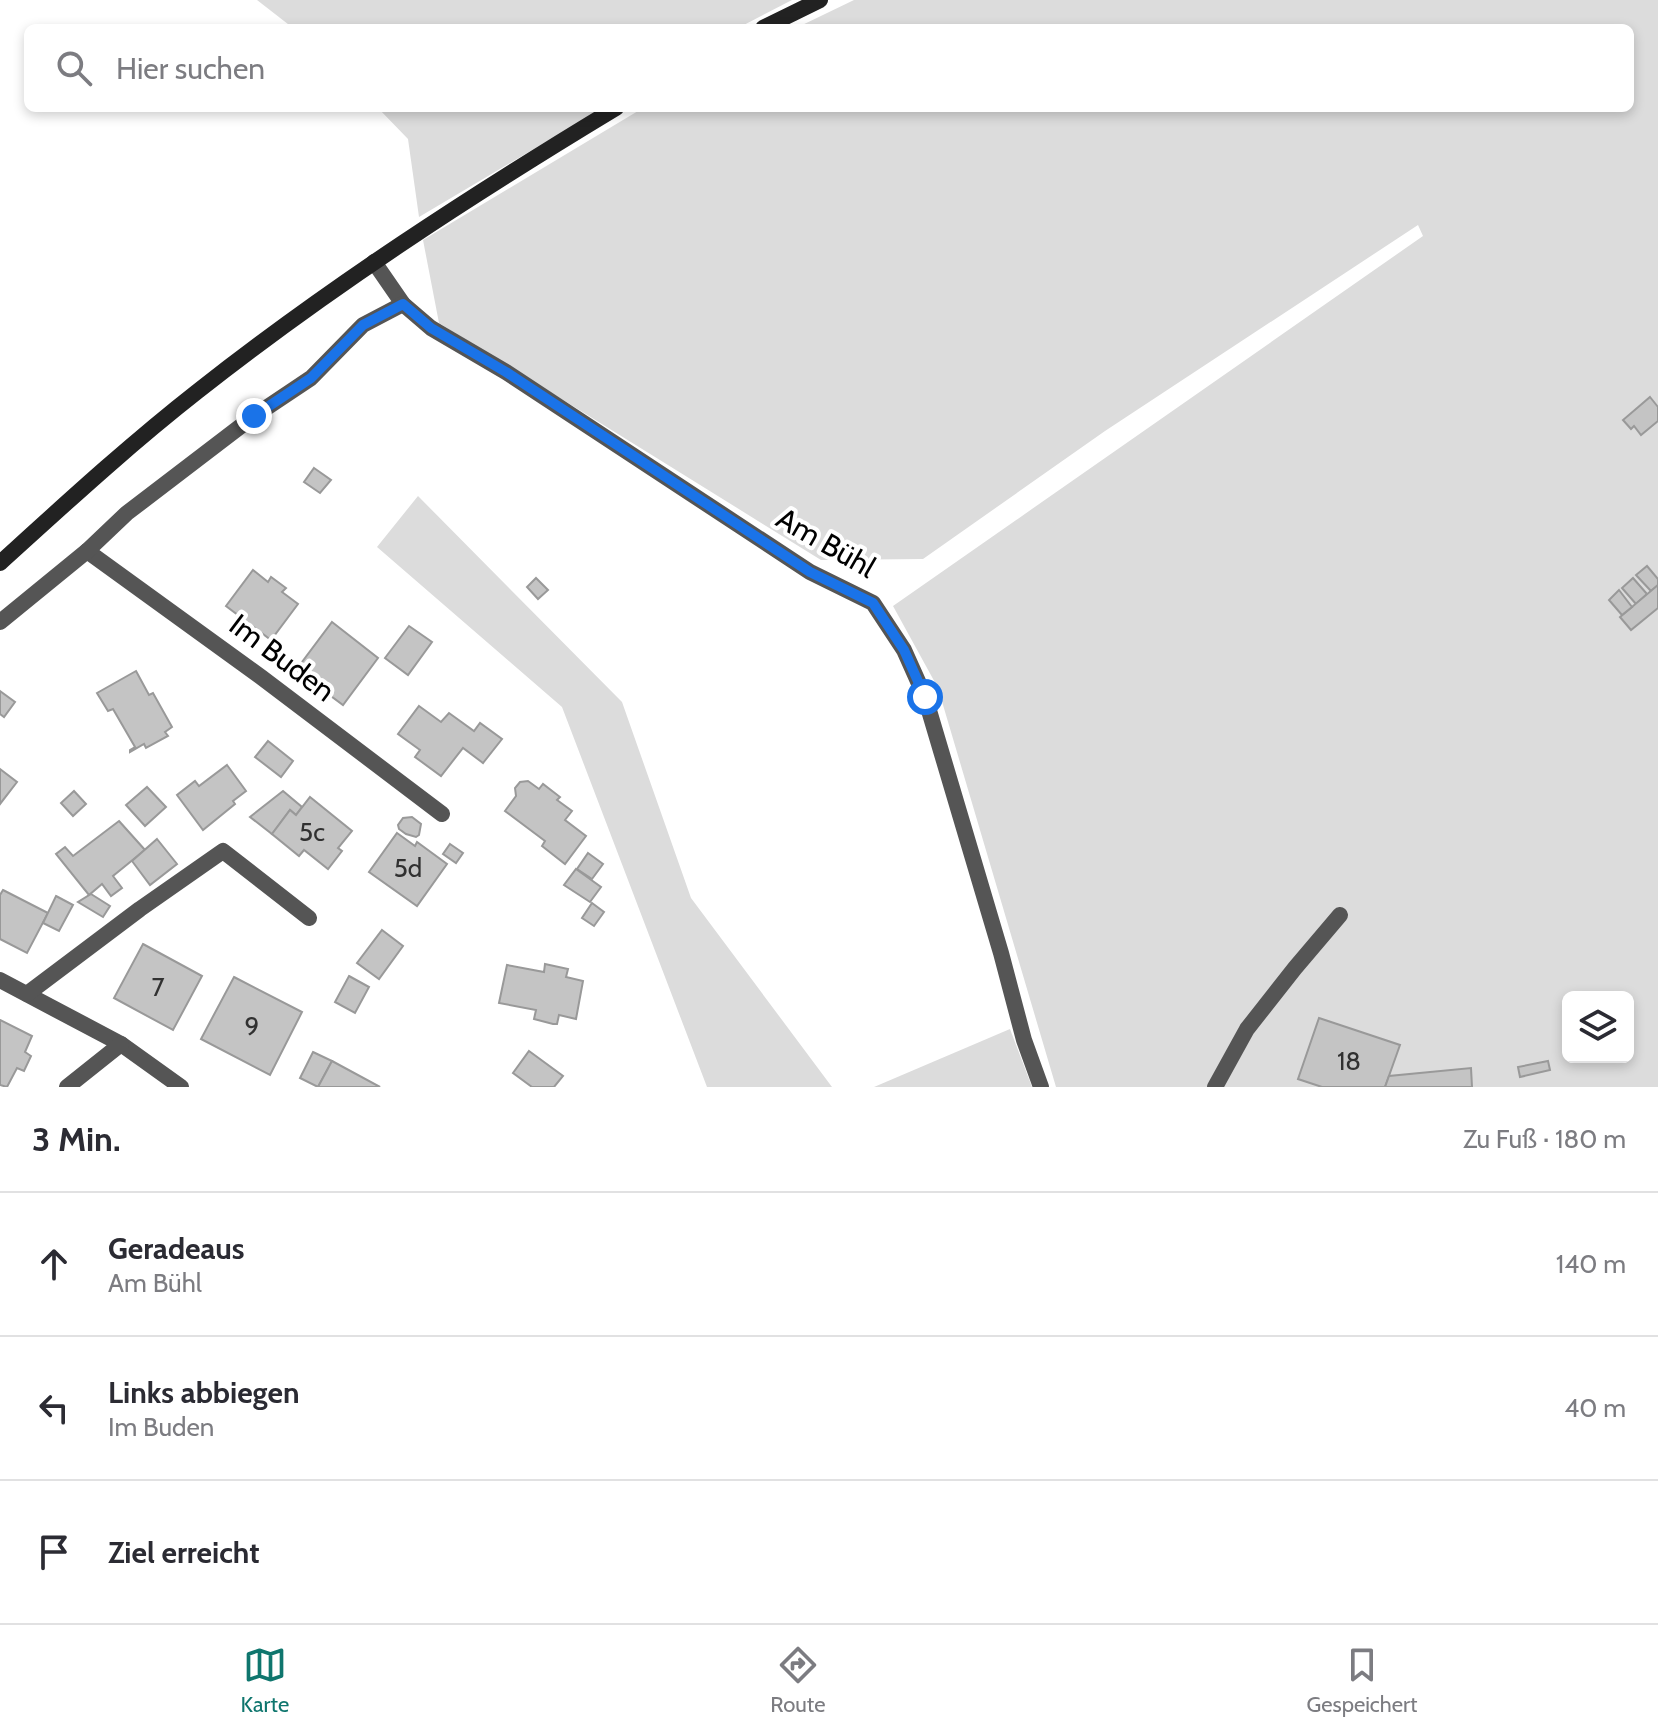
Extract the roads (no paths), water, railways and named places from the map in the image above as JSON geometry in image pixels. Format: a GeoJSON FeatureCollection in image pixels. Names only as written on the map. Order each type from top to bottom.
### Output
{"type":"FeatureCollection","features":[{"type":"Feature","properties":{"kind":"street"},"geometry":{"type":"LineString","coordinates":[[771,24],[820,0]]}},
{"type":"Feature","properties":{"kind":"street"},"geometry":{"type":"LineString","coordinates":[[0,563],[107,466],[197,391],[392,249],[609,112]]}},
{"type":"Feature","properties":{"kind":"street","name":"Am Bühl"},"geometry":{"type":"LineString","coordinates":[[374,262],[403,304],[431,328],[506,372],[810,572],[873,603],[904,650],[925,697],[1024,1040],[1041,1087]]}},
{"type":"Feature","properties":{"kind":"street"},"geometry":{"type":"LineString","coordinates":[[0,622],[87,551],[138,504],[254,416],[311,378],[363,325],[403,304]]}},
{"type":"Feature","properties":{"kind":"street","name":"Im Buden"},"geometry":{"type":"LineString","coordinates":[[87,551],[442,814]]}},
{"type":"Feature","properties":{"kind":"street"},"geometry":{"type":"LineString","coordinates":[[27,994],[223,851],[309,918]]}},
{"type":"Feature","properties":{"kind":"street"},"geometry":{"type":"LineString","coordinates":[[1215,1087],[1247,1029],[1340,915]]}},
{"type":"Feature","properties":{"kind":"street"},"geometry":{"type":"LineString","coordinates":[[0,980],[121,1044],[181,1087]]}},
{"type":"Feature","properties":{"kind":"street"},"geometry":{"type":"LineString","coordinates":[[67,1087],[121,1044]]}}]}
